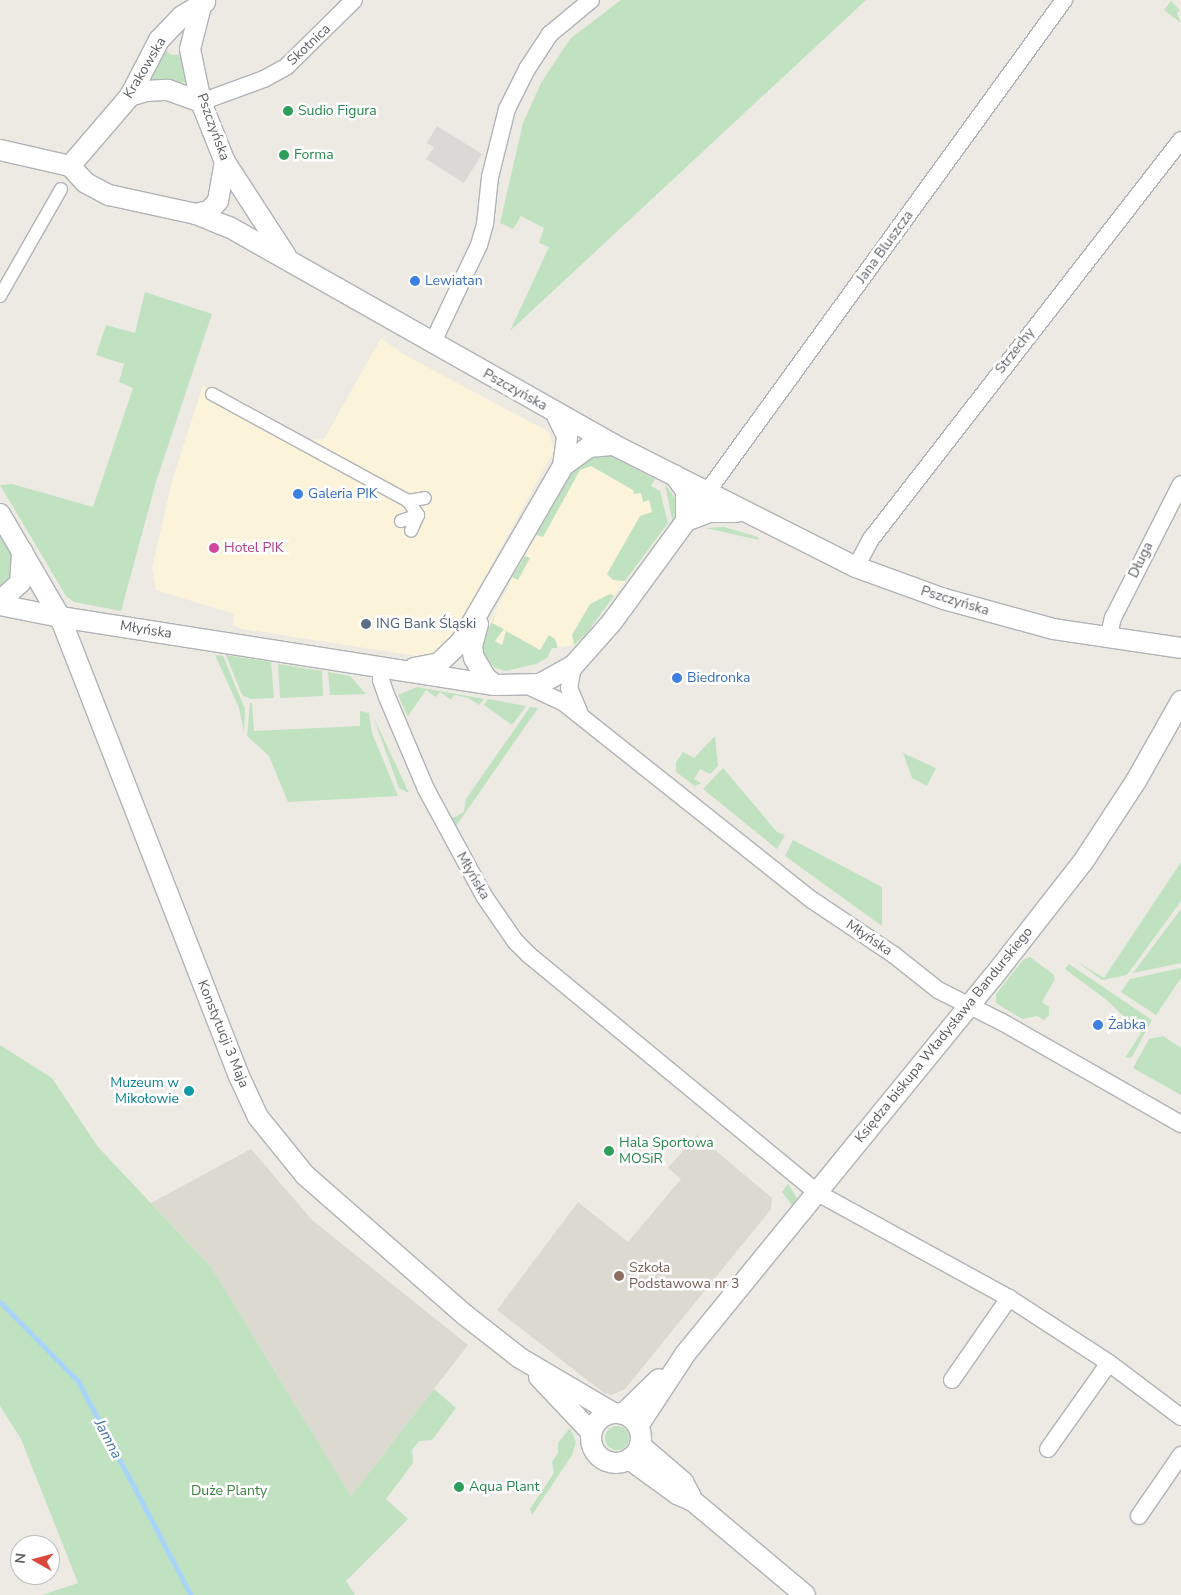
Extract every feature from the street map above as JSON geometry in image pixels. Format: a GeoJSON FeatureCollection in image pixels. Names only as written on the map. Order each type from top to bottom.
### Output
{"type":"FeatureCollection","features":[{"type":"Feature","properties":{"kind":"street","name":"Skotnica"},"geometry":{"type":"LineString","coordinates":[[201,102],[264,79],[287,66],[354,0]]}},
{"type":"Feature","properties":{"kind":"street"},"geometry":{"type":"LineString","coordinates":[[432,344],[479,245],[485,224],[490,178],[507,109],[527,69],[550,34],[591,0]]}},
{"type":"Feature","properties":{"kind":"street","name":"Jana Bluszcza"},"geometry":{"type":"LineString","coordinates":[[706,494],[1064,0]]}},
{"type":"Feature","properties":{"kind":"street","name":"Pszczyńska"},"geometry":{"type":"LineString","coordinates":[[204,3],[190,49],[201,102],[225,162],[290,262]]}},
{"type":"Feature","properties":{"kind":"street","name":"Krakowska"},"geometry":{"type":"LineString","coordinates":[[70,166],[130,96],[159,40],[182,16],[204,3]]}},
{"type":"Feature","properties":{"kind":"street"},"geometry":{"type":"LineString","coordinates":[[130,96],[146,91],[168,90],[201,102]]}},
{"type":"Feature","properties":{"kind":"street","name":"Strzechy"},"geometry":{"type":"LineString","coordinates":[[856,567],[871,539],[1181,140]]}},
{"type":"Feature","properties":{"kind":"street"},"geometry":{"type":"LineString","coordinates":[[0,150],[70,166]]}},
{"type":"Feature","properties":{"kind":"street"},"geometry":{"type":"LineString","coordinates":[[196,214],[209,210],[218,201],[225,162]]}},
{"type":"Feature","properties":{"kind":"street","name":"Pszczyńska"},"geometry":{"type":"LineString","coordinates":[[70,166],[86,183],[109,195],[196,214],[228,227],[432,344],[614,445],[675,475],[706,494],[856,567],[994,613],[1108,639],[1181,648]]}},
{"type":"Feature","properties":{"kind":"street"},"geometry":{"type":"LineString","coordinates":[[0,296],[61,189]]}},
{"type":"Feature","properties":{"kind":"street"},"geometry":{"type":"LineString","coordinates":[[212,394],[408,501],[418,515]]}},
{"type":"Feature","properties":{"kind":"street"},"geometry":{"type":"LineString","coordinates":[[388,668],[424,667],[449,655],[486,603],[563,466],[567,436],[556,413]]}},
{"type":"Feature","properties":{"kind":"street"},"geometry":{"type":"LineString","coordinates":[[563,466],[590,447],[614,445]]}},
{"type":"Feature","properties":{"kind":"street"},"geometry":{"type":"LineString","coordinates":[[675,475],[686,491],[686,521]]}},
{"type":"Feature","properties":{"kind":"street","name":"Długa"},"geometry":{"type":"LineString","coordinates":[[1108,639],[1113,618],[1181,484]]}},
{"type":"Feature","properties":{"kind":"street","name":"Młyńska"},"geometry":{"type":"LineString","coordinates":[[0,603],[60,617],[495,685],[528,686],[555,678],[573,666],[612,622],[706,494]]}},
{"type":"Feature","properties":{"kind":"street"},"geometry":{"type":"LineString","coordinates":[[408,501],[425,498]]}},
{"type":"Feature","properties":{"kind":"street","name":"Pszczyńska"},"geometry":{"type":"LineString","coordinates":[[686,521],[710,512],[742,512]]}},
{"type":"Feature","properties":{"kind":"street","name":"Konstytucji 3 Maja"},"geometry":{"type":"LineString","coordinates":[[0,514],[60,617],[234,1064],[258,1117],[305,1175],[338,1206],[520,1358],[629,1431],[677,1494],[693,1501],[805,1595]]}},
{"type":"Feature","properties":{"kind":"street"},"geometry":{"type":"LineString","coordinates":[[402,521],[418,515]]}},
{"type":"Feature","properties":{"kind":"street"},"geometry":{"type":"LineString","coordinates":[[411,532],[418,515]]}},
{"type":"Feature","properties":{"kind":"street"},"geometry":{"type":"LineString","coordinates":[[0,603],[20,583],[22,549]]}},
{"type":"Feature","properties":{"kind":"street"},"geometry":{"type":"LineString","coordinates":[[486,603],[472,647],[478,667],[495,685]]}},
{"type":"Feature","properties":{"kind":"street","name":"Młyńska"},"geometry":{"type":"LineString","coordinates":[[573,666],[569,688],[581,716]]}},
{"type":"Feature","properties":{"kind":"street","name":"Młyńska"},"geometry":{"type":"LineString","coordinates":[[388,668],[381,680],[411,755],[459,852],[515,941],[545,970],[816,1192],[1009,1298],[1109,1363],[1181,1417]]}},
{"type":"Feature","properties":{"kind":"street","name":"Młyńska"},"geometry":{"type":"LineString","coordinates":[[528,686],[564,703],[812,900],[894,955],[938,990],[1181,1124]]}},
{"type":"Feature","properties":{"kind":"street","name":"Księdza biskupa Władysława Bandurskiego"},"geometry":{"type":"LineString","coordinates":[[591,1432],[603,1416],[629,1431],[686,1353],[1083,862],[1131,789],[1181,702]]}},
{"type":"Feature","properties":{"kind":"street"},"geometry":{"type":"LineString","coordinates":[[952,1380],[1009,1298]]}},
{"type":"Feature","properties":{"kind":"street","name":"Konstytucji 3 Maja"},"geometry":{"type":"LineString","coordinates":[[520,1358],[591,1432]]}},
{"type":"Feature","properties":{"kind":"street"},"geometry":{"type":"LineString","coordinates":[[1048,1449],[1109,1363]]}},
{"type":"Feature","properties":{"kind":"street"},"geometry":{"type":"LineString","coordinates":[[591,1432],[591,1442],[602,1459],[620,1463],[629,1431]]}},
{"type":"Feature","properties":{"kind":"street"},"geometry":{"type":"LineString","coordinates":[[1138,1516],[1181,1455]]}},
{"type":"Feature","properties":{"kind":"shaded area"},"geometry":{"type":"Polygon","coordinates":[[[437,126],[482,154],[464,183],[426,159],[434,147],[427,143],[437,126]]]}},
{"type":"Feature","properties":{"kind":"shaded area"},"geometry":{"type":"Polygon","coordinates":[[[381,338],[405,355],[549,432],[554,451],[452,637],[436,654],[423,657],[242,629],[233,625],[234,614],[156,590],[152,568],[172,481],[203,385],[238,399],[310,440],[324,439],[381,338]]]}},
{"type":"Feature","properties":{"kind":"shaded area"},"geometry":{"type":"Polygon","coordinates":[[[579,461],[655,479],[651,486],[660,491],[668,523],[593,625],[574,645],[552,648],[547,658],[536,664],[506,671],[495,668],[484,655],[483,635],[513,577],[579,461]]]}},
{"type":"Feature","properties":{"kind":"shaded area","name":"Szkoła Podstawowa nr 3"},"geometry":{"type":"Polygon","coordinates":[[[697,1135],[772,1198],[771,1209],[625,1389],[612,1395],[604,1393],[497,1310],[578,1202],[628,1242],[681,1179],[668,1168],[697,1135]]]}},
{"type":"Feature","properties":{"kind":"shaded area"},"geometry":{"type":"Polygon","coordinates":[[[251,1149],[312,1220],[468,1345],[351,1496],[211,1267],[151,1203],[251,1149]]]}},
{"type":"Feature","properties":{"kind":"green space"},"geometry":{"type":"Polygon","coordinates":[[[621,0],[866,0],[510,331],[549,247],[539,243],[544,228],[521,216],[513,229],[500,223],[523,123],[541,83],[570,39],[621,0]]]}},
{"type":"Feature","properties":{"kind":"green space"},"geometry":{"type":"Polygon","coordinates":[[[1171,1],[1180,10],[1177,13],[1181,23],[1164,10],[1171,1]]]}},
{"type":"Feature","properties":{"kind":"green space"},"geometry":{"type":"Polygon","coordinates":[[[164,49],[171,55],[184,54],[189,82],[149,83],[150,73],[164,49]]]}},
{"type":"Feature","properties":{"kind":"green space"},"geometry":{"type":"Polygon","coordinates":[[[145,292],[212,314],[156,482],[121,611],[74,602],[66,596],[0,485],[12,484],[93,507],[133,388],[119,382],[124,364],[96,355],[106,325],[135,333],[145,292]]]}},
{"type":"Feature","properties":{"kind":"green space"},"geometry":{"type":"Polygon","coordinates":[[[609,455],[655,479],[651,486],[660,491],[668,523],[625,581],[613,580],[607,574],[640,516],[652,512],[649,500],[643,502],[641,493],[634,494],[633,490],[591,466],[580,470],[543,537],[536,535],[574,468],[585,457],[609,455]]]}},
{"type":"Feature","properties":{"kind":"green space"},"geometry":{"type":"Polygon","coordinates":[[[665,484],[677,501],[673,524],[665,484]]]}},
{"type":"Feature","properties":{"kind":"green space"},"geometry":{"type":"Polygon","coordinates":[[[724,527],[758,537],[759,540],[706,528],[724,527]]]}},
{"type":"Feature","properties":{"kind":"green space"},"geometry":{"type":"Polygon","coordinates":[[[0,528],[14,552],[17,574],[0,590],[0,528]]]}},
{"type":"Feature","properties":{"kind":"green space"},"geometry":{"type":"Polygon","coordinates":[[[525,556],[530,558],[518,580],[512,577],[525,556]]]}},
{"type":"Feature","properties":{"kind":"green space"},"geometry":{"type":"Polygon","coordinates":[[[610,594],[614,596],[586,634],[574,645],[572,635],[590,604],[610,594]]]}},
{"type":"Feature","properties":{"kind":"green space"},"geometry":{"type":"Polygon","coordinates":[[[497,610],[492,623],[504,629],[495,641],[502,645],[506,631],[540,650],[549,635],[555,639],[558,648],[552,648],[547,658],[536,664],[506,671],[495,668],[484,655],[482,642],[497,610]]]}},
{"type":"Feature","properties":{"kind":"green space"},"geometry":{"type":"Polygon","coordinates":[[[215,655],[223,656],[245,709],[244,732],[239,708],[215,655]]]}},
{"type":"Feature","properties":{"kind":"green space"},"geometry":{"type":"Polygon","coordinates":[[[226,655],[271,662],[274,698],[251,699],[242,695],[226,655]]]}},
{"type":"Feature","properties":{"kind":"green space"},"geometry":{"type":"Polygon","coordinates":[[[278,664],[322,671],[323,696],[280,698],[278,664]]]}},
{"type":"Feature","properties":{"kind":"green space"},"geometry":{"type":"Polygon","coordinates":[[[328,672],[350,676],[366,694],[330,695],[328,672]]]}},
{"type":"Feature","properties":{"kind":"green space"},"geometry":{"type":"Polygon","coordinates":[[[417,687],[484,699],[479,705],[468,698],[454,695],[451,700],[440,692],[436,697],[426,690],[408,716],[410,721],[398,695],[417,687]]]}},
{"type":"Feature","properties":{"kind":"green space"},"geometry":{"type":"Polygon","coordinates":[[[488,699],[526,706],[512,725],[484,705],[488,699]]]}},
{"type":"Feature","properties":{"kind":"green space"},"geometry":{"type":"Polygon","coordinates":[[[250,703],[252,703],[254,731],[360,726],[360,711],[369,713],[372,733],[398,796],[288,802],[269,756],[247,736],[250,703]]]}},
{"type":"Feature","properties":{"kind":"green space"},"geometry":{"type":"Polygon","coordinates":[[[530,707],[538,708],[454,829],[449,820],[464,812],[466,799],[530,707]]]}},
{"type":"Feature","properties":{"kind":"green space"},"geometry":{"type":"Polygon","coordinates":[[[373,716],[409,793],[399,788],[373,716]]]}},
{"type":"Feature","properties":{"kind":"green space"},"geometry":{"type":"Polygon","coordinates":[[[715,736],[718,766],[710,774],[700,769],[694,779],[701,783],[695,786],[676,772],[676,762],[683,752],[694,758],[715,736]]]}},
{"type":"Feature","properties":{"kind":"green space"},"geometry":{"type":"Polygon","coordinates":[[[903,753],[936,768],[927,786],[912,778],[903,753]]]}},
{"type":"Feature","properties":{"kind":"green space"},"geometry":{"type":"Polygon","coordinates":[[[723,768],[777,832],[785,835],[777,849],[703,789],[723,768]]]}},
{"type":"Feature","properties":{"kind":"green space"},"geometry":{"type":"Polygon","coordinates":[[[793,840],[882,887],[882,926],[785,856],[793,840]]]}},
{"type":"Feature","properties":{"kind":"green space"},"geometry":{"type":"Polygon","coordinates":[[[1181,862],[1181,901],[1127,975],[1102,980],[1076,961],[1104,978],[1181,862]]]}},
{"type":"Feature","properties":{"kind":"green space"},"geometry":{"type":"Polygon","coordinates":[[[1181,909],[1181,963],[1133,973],[1181,909]]]}},
{"type":"Feature","properties":{"kind":"green space"},"geometry":{"type":"Polygon","coordinates":[[[1030,957],[1053,974],[1055,979],[1042,1002],[1049,1007],[1049,1015],[1044,1020],[1037,1016],[1022,1019],[996,1003],[996,994],[1023,960],[1030,957]]]}},
{"type":"Feature","properties":{"kind":"green space"},"geometry":{"type":"Polygon","coordinates":[[[1069,964],[1152,1020],[1132,1057],[1125,1058],[1141,1033],[1108,1001],[1065,969],[1069,964]]]}},
{"type":"Feature","properties":{"kind":"green space"},"geometry":{"type":"Polygon","coordinates":[[[1181,968],[1181,978],[1156,1015],[1121,992],[1130,979],[1181,968]]]}},
{"type":"Feature","properties":{"kind":"green space"},"geometry":{"type":"Polygon","coordinates":[[[1163,1036],[1181,1048],[1181,1095],[1133,1068],[1149,1039],[1163,1036]]]}},
{"type":"Feature","properties":{"kind":"green space","name":"Duże Planty"},"geometry":{"type":"Polygon","coordinates":[[[0,1045],[52,1078],[98,1147],[211,1267],[351,1496],[434,1389],[456,1408],[432,1440],[419,1441],[412,1450],[413,1463],[386,1499],[408,1519],[346,1581],[355,1595],[42,1595],[78,1583],[21,1439],[0,1406],[0,1045]]]}},
{"type":"Feature","properties":{"kind":"green space"},"geometry":{"type":"Polygon","coordinates":[[[788,1184],[797,1198],[794,1208],[782,1192],[788,1184]]]}},
{"type":"Feature","properties":{"kind":"green space"},"geometry":{"type":"Polygon","coordinates":[[[617,1426],[626,1429],[629,1438],[626,1447],[617,1450],[608,1447],[605,1438],[608,1429],[617,1426]]]}},
{"type":"Feature","properties":{"kind":"green space"},"geometry":{"type":"Polygon","coordinates":[[[570,1428],[576,1442],[572,1455],[532,1515],[530,1509],[554,1473],[552,1462],[558,1453],[558,1443],[570,1428]]]}},
{"type":"Feature","properties":{"kind":"waterway","name":"Jamna"},"geometry":{"type":"LineString","coordinates":[[0,1302],[78,1381],[191,1595]]}},
{"type":"Feature","properties":{"kind":"place","name":"Sudio Figura"},"geometry":{"type":"Point","coordinates":[288,111]}},
{"type":"Feature","properties":{"kind":"place","name":"Forma"},"geometry":{"type":"Point","coordinates":[284,155]}},
{"type":"Feature","properties":{"kind":"place","name":"Lewiatan"},"geometry":{"type":"Point","coordinates":[415,281]}},
{"type":"Feature","properties":{"kind":"place","name":"Galeria PIK"},"geometry":{"type":"Point","coordinates":[298,494]}},
{"type":"Feature","properties":{"kind":"place","name":"Hotel PIK"},"geometry":{"type":"Point","coordinates":[214,548]}},
{"type":"Feature","properties":{"kind":"place","name":"ING Bank Śląski"},"geometry":{"type":"Point","coordinates":[366,624]}},
{"type":"Feature","properties":{"kind":"place","name":"Biedronka"},"geometry":{"type":"Point","coordinates":[677,678]}},
{"type":"Feature","properties":{"kind":"place","name":"Żabka"},"geometry":{"type":"Point","coordinates":[1098,1025]}},
{"type":"Feature","properties":{"kind":"place","name":"Muzeum w Mikołowie"},"geometry":{"type":"Point","coordinates":[189,1091]}},
{"type":"Feature","properties":{"kind":"place","name":"Hala Sportowa MOSiR"},"geometry":{"type":"Point","coordinates":[609,1151]}},
{"type":"Feature","properties":{"kind":"place","name":"Szkoła Podstawowa nr 3"},"geometry":{"type":"Point","coordinates":[619,1276]}},
{"type":"Feature","properties":{"kind":"place","name":"Aqua Plant"},"geometry":{"type":"Point","coordinates":[459,1487]}}]}
